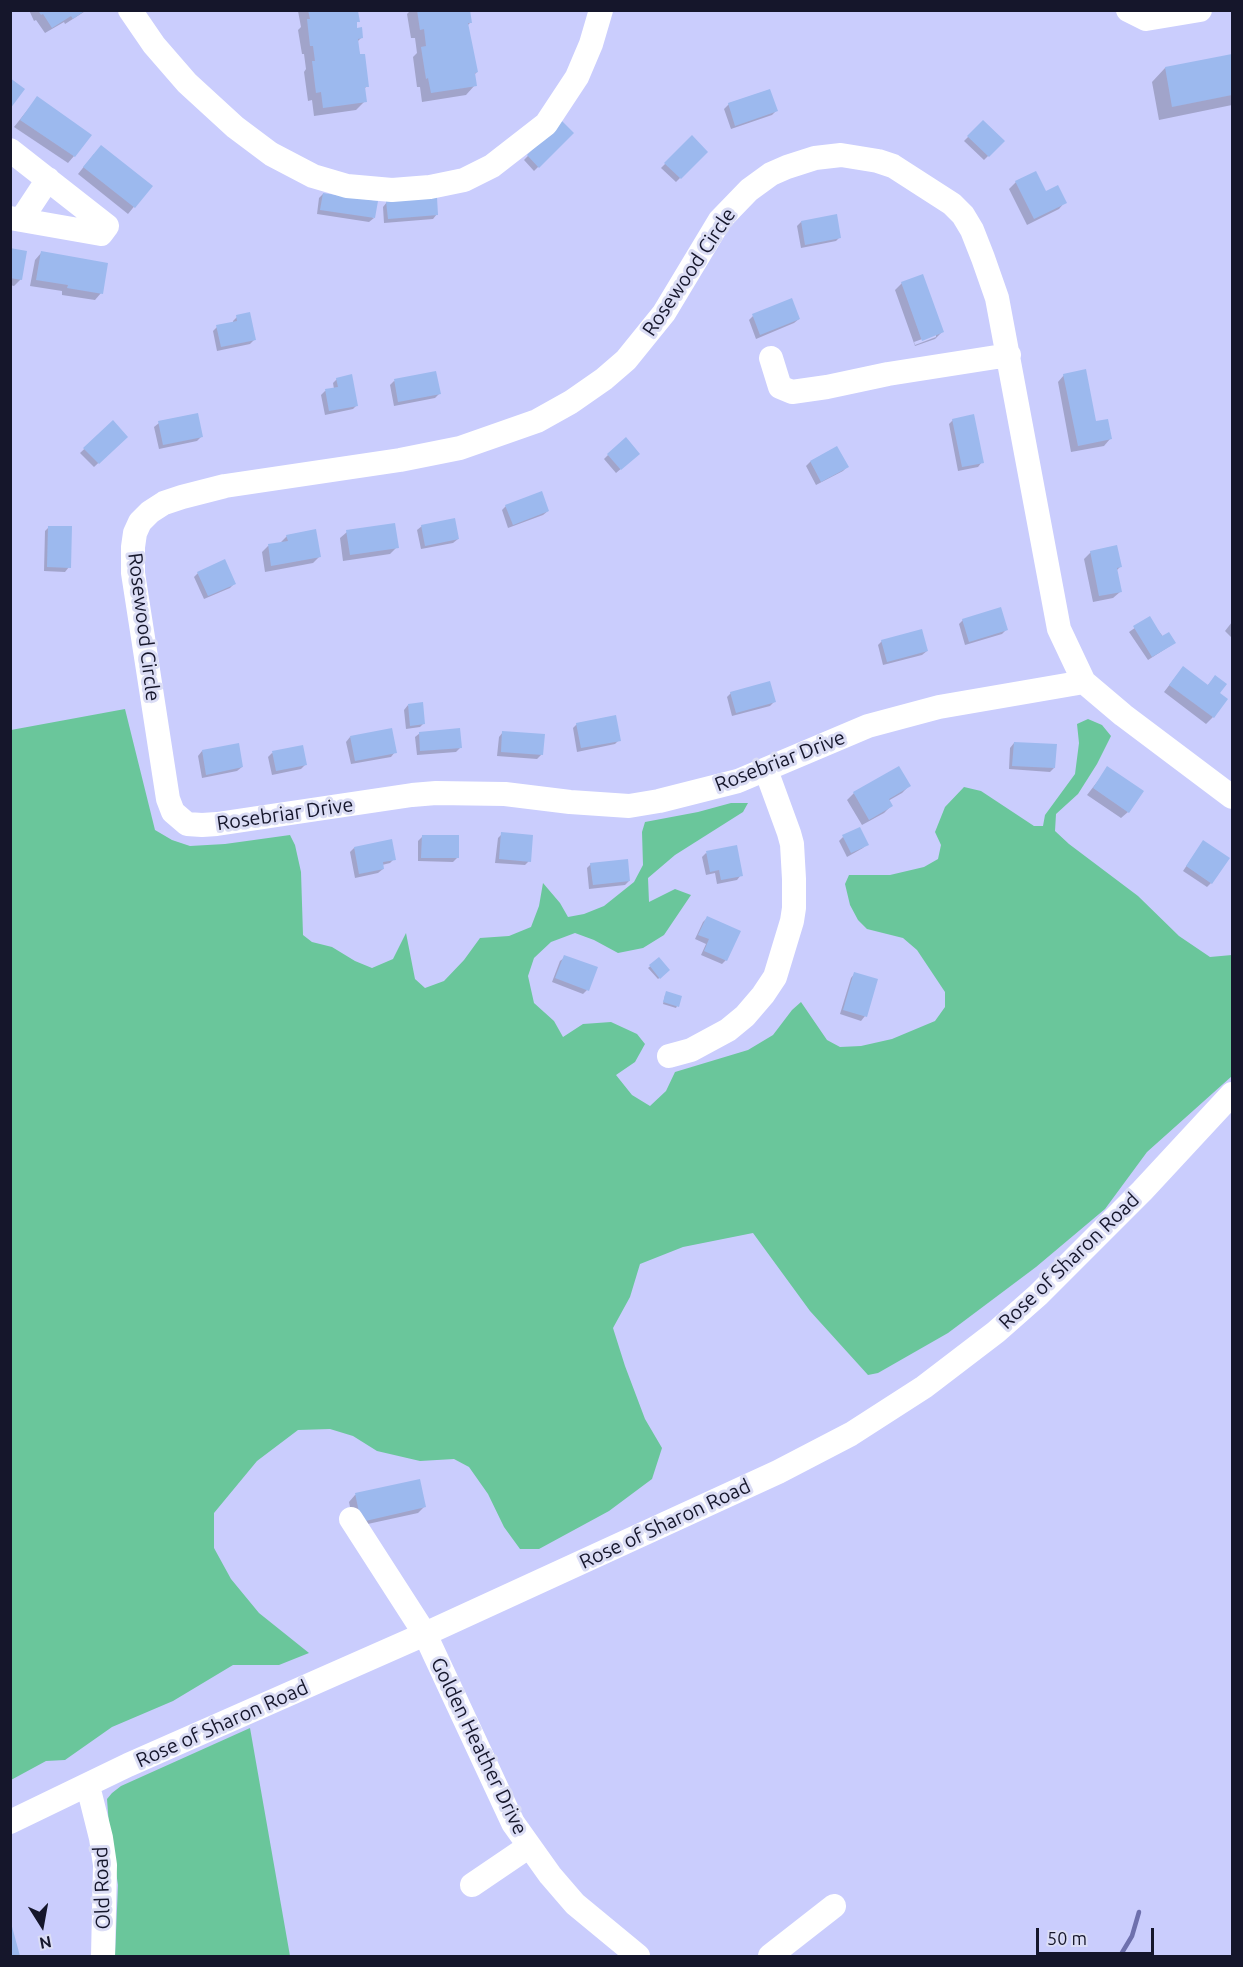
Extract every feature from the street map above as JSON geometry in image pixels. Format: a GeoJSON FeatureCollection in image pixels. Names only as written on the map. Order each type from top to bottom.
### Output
{"type":"FeatureCollection","features":[{"type":"Feature","properties":{"kind":"street"},"geometry":{"type":"LineString","coordinates":[[130,10],[154,45],[187,83],[235,127],[271,154],[314,176],[347,186],[392,190],[429,187],[464,180],[492,166],[546,124],[577,77],[601,10]]}},
{"type":"Feature","properties":{"kind":"street"},"geometry":{"type":"LineString","coordinates":[[1128,10],[1146,19],[1200,10]]}},
{"type":"Feature","properties":{"kind":"street"},"geometry":{"type":"LineString","coordinates":[[10,150],[48,179],[107,226],[101,234],[16,219],[48,179]]}},
{"type":"Feature","properties":{"kind":"street","name":"Rosewood Circle"},"geometry":{"type":"LineString","coordinates":[[179,819],[173,812],[168,799],[133,573],[133,547],[135,533],[140,522],[164,503],[225,486],[400,460],[459,448],[537,421],[578,397],[626,360],[664,313],[720,220],[737,201],[771,174],[787,166],[816,158],[842,155],[893,166],[952,204],[972,231],[997,298],[1059,629],[1084,682]]}},
{"type":"Feature","properties":{"kind":"street"},"geometry":{"type":"LineString","coordinates":[[771,358],[780,387],[792,392],[1009,354]]}},
{"type":"Feature","properties":{"kind":"street"},"geometry":{"type":"LineString","coordinates":[[1084,682],[1123,715],[1233,797]]}},
{"type":"Feature","properties":{"kind":"street","name":"Rosebriar Drive"},"geometry":{"type":"LineString","coordinates":[[179,819],[187,824],[217,824],[412,795],[460,792],[629,806],[738,781],[868,726],[939,707],[1084,682]]}},
{"type":"Feature","properties":{"kind":"street"},"geometry":{"type":"LineString","coordinates":[[669,1056],[691,1050],[728,1030],[745,1016],[775,977],[792,921],[794,879],[789,832],[766,770]]}},
{"type":"Feature","properties":{"kind":"street","name":"Rose of Sharon Road"},"geometry":{"type":"LineString","coordinates":[[10,1822],[128,1765],[425,1634],[778,1472],[851,1434],[961,1360],[1038,1295],[1142,1191],[1233,1094]]}},
{"type":"Feature","properties":{"kind":"street","name":"Golden Heather Drive"},"geometry":{"type":"LineString","coordinates":[[351,1519],[425,1634],[503,1804],[528,1847],[575,1904],[638,1956]]}},
{"type":"Feature","properties":{"kind":"street","name":"Old Road"},"geometry":{"type":"LineString","coordinates":[[88,1786],[105,1865],[104,1956]]}},
{"type":"Feature","properties":{"kind":"street"},"geometry":{"type":"LineString","coordinates":[[472,1885],[528,1847]]}},
{"type":"Feature","properties":{"kind":"street"},"geometry":{"type":"LineString","coordinates":[[770,1956],[834,1906]]}},
{"type":"Feature","properties":{"kind":"green space"},"geometry":{"type":"Polygon","coordinates":[[[125,709],[155,830],[172,840],[190,846],[225,844],[290,835],[295,845],[301,872],[303,935],[312,942],[332,947],[372,968],[393,959],[406,933],[415,979],[425,988],[444,981],[464,960],[480,938],[509,936],[531,927],[539,906],[543,883],[560,903],[568,917],[584,914],[604,906],[634,882],[643,865],[642,832],[645,822],[731,803],[748,803],[743,812],[675,855],[648,878],[649,902],[675,889],[691,895],[664,935],[643,948],[618,953],[575,933],[551,942],[534,958],[528,976],[534,1003],[554,1021],[563,1037],[583,1024],[611,1022],[637,1034],[645,1044],[635,1062],[616,1075],[632,1095],[650,1106],[666,1091],[675,1072],[748,1050],[773,1035],[801,1002],[827,1040],[840,1047],[861,1046],[892,1039],[935,1021],[945,1007],[945,992],[917,950],[903,938],[867,929],[858,920],[850,905],[845,884],[849,875],[890,875],[924,867],[938,859],[941,845],[935,832],[945,807],[964,787],[981,791],[1034,826],[1043,826],[1045,815],[1075,774],[1079,743],[1077,724],[1088,719],[1102,725],[1111,736],[1078,794],[1056,814],[1055,831],[1138,896],[1179,936],[1210,957],[1232,955],[1232,1076],[1147,1152],[1105,1209],[1036,1267],[948,1333],[878,1373],[868,1375],[810,1311],[753,1233],[683,1247],[640,1264],[630,1297],[613,1328],[645,1419],[662,1448],[652,1479],[609,1511],[539,1549],[520,1549],[504,1527],[488,1494],[469,1467],[454,1459],[420,1461],[377,1451],[353,1436],[330,1429],[298,1430],[257,1461],[214,1513],[214,1548],[231,1579],[259,1613],[309,1653],[279,1665],[233,1665],[173,1701],[112,1727],[65,1760],[46,1761],[11,1780],[11,730],[125,709]]]}},
{"type":"Feature","properties":{"kind":"green space"},"geometry":{"type":"Polygon","coordinates":[[[250,1728],[290,1956],[115,1956],[118,1885],[107,1799],[121,1786],[250,1728]]]}},
{"type":"Feature","properties":{"kind":"building"},"geometry":{"type":"Polygon","coordinates":[[[38,10],[86,10],[73,19],[71,16],[52,28],[38,10]]]}},
{"type":"Feature","properties":{"kind":"building"},"geometry":{"type":"Polygon","coordinates":[[[308,10],[358,11],[360,22],[357,22],[357,28],[362,27],[363,38],[358,39],[360,54],[365,54],[369,87],[365,87],[367,102],[323,108],[321,92],[316,93],[312,61],[315,61],[313,46],[310,46],[308,10]]]}},
{"type":"Feature","properties":{"kind":"building"},"geometry":{"type":"Polygon","coordinates":[[[417,10],[470,10],[472,23],[468,23],[478,72],[475,73],[477,86],[431,93],[428,78],[426,79],[421,47],[426,46],[424,29],[420,30],[417,10]]]}},
{"type":"Feature","properties":{"kind":"building"},"geometry":{"type":"Polygon","coordinates":[[[1232,54],[1232,95],[1172,107],[1165,67],[1232,54]]]}},
{"type":"Feature","properties":{"kind":"building"},"geometry":{"type":"Polygon","coordinates":[[[10,78],[25,89],[10,109],[10,78]]]}},
{"type":"Feature","properties":{"kind":"building"},"geometry":{"type":"Polygon","coordinates":[[[770,89],[778,111],[735,126],[728,103],[770,89]]]}},
{"type":"Feature","properties":{"kind":"building"},"geometry":{"type":"Polygon","coordinates":[[[37,96],[92,135],[75,157],[20,120],[37,96]]]}},
{"type":"Feature","properties":{"kind":"building"},"geometry":{"type":"Polygon","coordinates":[[[561,120],[574,133],[539,168],[527,155],[561,120]]]}},
{"type":"Feature","properties":{"kind":"building"},"geometry":{"type":"Polygon","coordinates":[[[983,120],[1005,141],[989,157],[967,136],[983,120]]]}},
{"type":"Feature","properties":{"kind":"building"},"geometry":{"type":"Polygon","coordinates":[[[692,135],[708,152],[681,179],[664,163],[692,135]]]}},
{"type":"Feature","properties":{"kind":"building"},"geometry":{"type":"Polygon","coordinates":[[[101,145],[153,186],[135,208],[83,167],[101,145]]]}},
{"type":"Feature","properties":{"kind":"building"},"geometry":{"type":"Polygon","coordinates":[[[1036,171],[1046,191],[1058,185],[1067,203],[1034,219],[1015,181],[1036,171]]]}},
{"type":"Feature","properties":{"kind":"building"},"geometry":{"type":"Polygon","coordinates":[[[323,193],[378,201],[375,218],[320,210],[323,193]]]}},
{"type":"Feature","properties":{"kind":"building"},"geometry":{"type":"Polygon","coordinates":[[[437,197],[438,215],[388,219],[386,201],[437,197]]]}},
{"type":"Feature","properties":{"kind":"building"},"geometry":{"type":"Polygon","coordinates":[[[837,214],[841,238],[805,245],[801,221],[837,214]]]}},
{"type":"Feature","properties":{"kind":"building"},"geometry":{"type":"Polygon","coordinates":[[[10,248],[27,251],[22,280],[10,278],[10,248]]]}},
{"type":"Feature","properties":{"kind":"building"},"geometry":{"type":"Polygon","coordinates":[[[41,251],[108,263],[103,294],[36,280],[41,251]]]}},
{"type":"Feature","properties":{"kind":"building"},"geometry":{"type":"Polygon","coordinates":[[[923,274],[944,332],[922,341],[901,282],[923,274]]]}},
{"type":"Feature","properties":{"kind":"building"},"geometry":{"type":"Polygon","coordinates":[[[792,298],[800,319],[760,335],[752,314],[792,298]]]}},
{"type":"Feature","properties":{"kind":"building"},"geometry":{"type":"Polygon","coordinates":[[[250,312],[256,340],[221,347],[216,325],[237,321],[236,315],[250,312]]]}},
{"type":"Feature","properties":{"kind":"building"},"geometry":{"type":"Polygon","coordinates":[[[1086,369],[1096,421],[1108,419],[1112,439],[1078,446],[1063,374],[1086,369]]]}},
{"type":"Feature","properties":{"kind":"building"},"geometry":{"type":"Polygon","coordinates":[[[436,371],[441,394],[398,402],[394,379],[436,371]]]}},
{"type":"Feature","properties":{"kind":"building"},"geometry":{"type":"Polygon","coordinates":[[[352,374],[358,406],[329,411],[325,389],[338,387],[336,378],[352,374]]]}},
{"type":"Feature","properties":{"kind":"building"},"geometry":{"type":"Polygon","coordinates":[[[198,413],[203,437],[163,445],[158,421],[198,413]]]}},
{"type":"Feature","properties":{"kind":"building"},"geometry":{"type":"Polygon","coordinates":[[[974,414],[984,463],[962,467],[952,419],[974,414]]]}},
{"type":"Feature","properties":{"kind":"building"},"geometry":{"type":"Polygon","coordinates":[[[113,420],[128,437],[99,464],[83,448],[113,420]]]}},
{"type":"Feature","properties":{"kind":"building"},"geometry":{"type":"Polygon","coordinates":[[[626,437],[640,454],[621,470],[607,454],[626,437]]]}},
{"type":"Feature","properties":{"kind":"building"},"geometry":{"type":"Polygon","coordinates":[[[837,446],[849,467],[821,482],[810,461],[837,446]]]}},
{"type":"Feature","properties":{"kind":"building"},"geometry":{"type":"Polygon","coordinates":[[[542,491],[549,511],[513,525],[505,505],[542,491]]]}},
{"type":"Feature","properties":{"kind":"building"},"geometry":{"type":"Polygon","coordinates":[[[455,518],[459,539],[425,546],[421,525],[455,518]]]}},
{"type":"Feature","properties":{"kind":"building"},"geometry":{"type":"Polygon","coordinates":[[[395,523],[399,548],[350,555],[346,530],[395,523]]]}},
{"type":"Feature","properties":{"kind":"building"},"geometry":{"type":"Polygon","coordinates":[[[48,526],[72,526],[71,568],[47,567],[48,526]]]}},
{"type":"Feature","properties":{"kind":"building"},"geometry":{"type":"Polygon","coordinates":[[[316,529],[321,557],[271,566],[268,544],[288,541],[286,535],[316,529]]]}},
{"type":"Feature","properties":{"kind":"building"},"geometry":{"type":"Polygon","coordinates":[[[1117,545],[1122,567],[1117,568],[1122,592],[1099,596],[1090,551],[1117,545]]]}},
{"type":"Feature","properties":{"kind":"building"},"geometry":{"type":"Polygon","coordinates":[[[225,559],[236,584],[208,596],[197,572],[225,559]]]}},
{"type":"Feature","properties":{"kind":"building"},"geometry":{"type":"Polygon","coordinates":[[[1001,607],[1008,630],[969,642],[962,619],[1001,607]]]}},
{"type":"Feature","properties":{"kind":"building"},"geometry":{"type":"Polygon","coordinates":[[[1150,616],[1162,636],[1169,632],[1176,643],[1152,657],[1133,626],[1150,616]]]}},
{"type":"Feature","properties":{"kind":"building"},"geometry":{"type":"Polygon","coordinates":[[[922,629],[928,651],[887,662],[881,640],[922,629]]]}},
{"type":"Feature","properties":{"kind":"building"},"geometry":{"type":"Polygon","coordinates":[[[1183,666],[1208,685],[1215,675],[1227,684],[1220,693],[1228,699],[1214,718],[1169,685],[1183,666]]]}},
{"type":"Feature","properties":{"kind":"building"},"geometry":{"type":"Polygon","coordinates":[[[770,681],[776,702],[736,713],[730,692],[770,681]]]}},
{"type":"Feature","properties":{"kind":"building"},"geometry":{"type":"Polygon","coordinates":[[[423,702],[425,724],[410,726],[408,704],[423,702]]]}},
{"type":"Feature","properties":{"kind":"building"},"geometry":{"type":"Polygon","coordinates":[[[616,715],[621,741],[581,748],[576,723],[616,715]]]}},
{"type":"Feature","properties":{"kind":"building"},"geometry":{"type":"Polygon","coordinates":[[[392,728],[397,753],[355,761],[350,736],[392,728]]]}},
{"type":"Feature","properties":{"kind":"building"},"geometry":{"type":"Polygon","coordinates":[[[460,728],[462,748],[420,751],[419,732],[460,728]]]}},
{"type":"Feature","properties":{"kind":"building"},"geometry":{"type":"Polygon","coordinates":[[[502,731],[545,734],[543,755],[501,752],[502,731]]]}},
{"type":"Feature","properties":{"kind":"building"},"geometry":{"type":"Polygon","coordinates":[[[1014,742],[1057,744],[1055,768],[1012,766],[1014,742]]]}},
{"type":"Feature","properties":{"kind":"building"},"geometry":{"type":"Polygon","coordinates":[[[239,743],[243,767],[206,775],[202,750],[239,743]]]}},
{"type":"Feature","properties":{"kind":"building"},"geometry":{"type":"Polygon","coordinates":[[[303,745],[307,765],[276,771],[272,751],[303,745]]]}},
{"type":"Feature","properties":{"kind":"building"},"geometry":{"type":"Polygon","coordinates":[[[899,766],[911,786],[889,799],[893,806],[869,820],[853,792],[899,766]]]}},
{"type":"Feature","properties":{"kind":"building"},"geometry":{"type":"Polygon","coordinates":[[[1107,766],[1144,791],[1129,813],[1093,788],[1107,766]]]}},
{"type":"Feature","properties":{"kind":"building"},"geometry":{"type":"Polygon","coordinates":[[[860,827],[869,845],[851,853],[842,835],[860,827]]]}},
{"type":"Feature","properties":{"kind":"building"},"geometry":{"type":"Polygon","coordinates":[[[501,832],[533,835],[531,862],[499,859],[501,832]]]}},
{"type":"Feature","properties":{"kind":"building"},"geometry":{"type":"Polygon","coordinates":[[[422,835],[459,835],[459,858],[421,858],[422,835]]]}},
{"type":"Feature","properties":{"kind":"building"},"geometry":{"type":"Polygon","coordinates":[[[392,839],[396,860],[383,862],[384,869],[359,874],[354,847],[392,839]]]}},
{"type":"Feature","properties":{"kind":"building"},"geometry":{"type":"Polygon","coordinates":[[[1203,840],[1230,858],[1212,884],[1186,866],[1203,840]]]}},
{"type":"Feature","properties":{"kind":"building"},"geometry":{"type":"Polygon","coordinates":[[[737,845],[743,876],[721,880],[719,870],[710,872],[706,851],[737,845]]]}},
{"type":"Feature","properties":{"kind":"building"},"geometry":{"type":"Polygon","coordinates":[[[628,859],[630,881],[593,885],[590,863],[628,859]]]}},
{"type":"Feature","properties":{"kind":"building"},"geometry":{"type":"Polygon","coordinates":[[[707,916],[741,931],[727,961],[704,951],[709,939],[698,935],[707,916]]]}},
{"type":"Feature","properties":{"kind":"building"},"geometry":{"type":"Polygon","coordinates":[[[564,955],[598,967],[589,991],[555,978],[564,955]]]}},
{"type":"Feature","properties":{"kind":"building"},"geometry":{"type":"Polygon","coordinates":[[[659,957],[670,970],[660,979],[649,965],[659,957]]]}},
{"type":"Feature","properties":{"kind":"building"},"geometry":{"type":"Polygon","coordinates":[[[854,972],[878,979],[867,1017],[843,1010],[854,972]]]}},
{"type":"Feature","properties":{"kind":"building"},"geometry":{"type":"Polygon","coordinates":[[[666,991],[682,996],[679,1007],[663,1002],[666,991]]]}},
{"type":"Feature","properties":{"kind":"building"},"geometry":{"type":"Polygon","coordinates":[[[420,1479],[426,1507],[361,1522],[355,1493],[420,1479]]]}},
{"type":"Feature","properties":{"kind":"building"},"geometry":{"type":"Polygon","coordinates":[[[11,1923],[20,1956],[10,1956],[11,1923]]]}},
{"type":"Feature","properties":{"kind":"waterway"},"geometry":{"type":"LineString","coordinates":[[1120,1956],[1132,1936],[1139,1912]]}}]}
